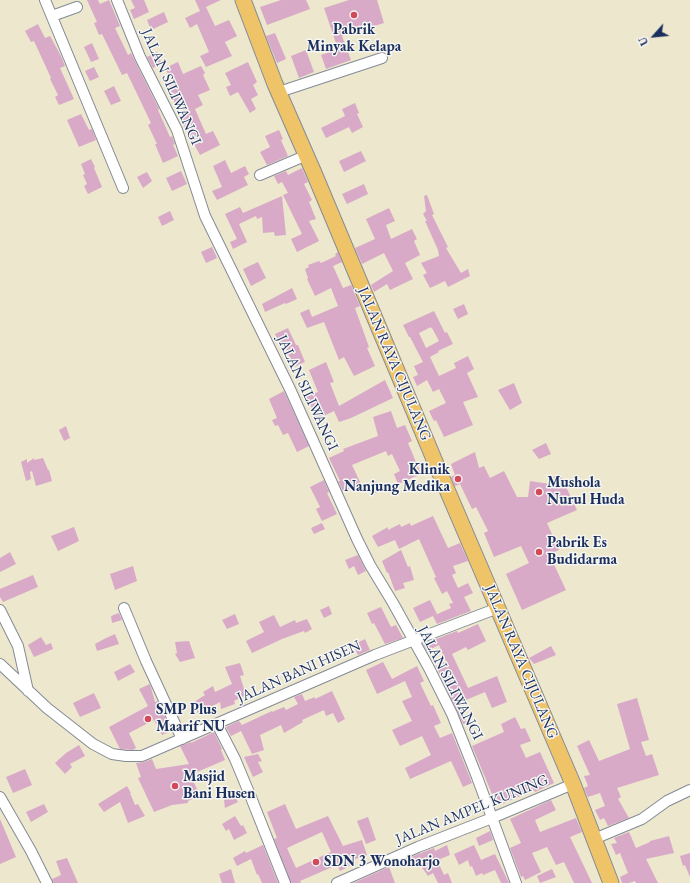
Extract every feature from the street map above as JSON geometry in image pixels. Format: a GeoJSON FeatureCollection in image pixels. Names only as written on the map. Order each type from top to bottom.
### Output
{"type":"FeatureCollection","features":[{"type":"Feature","properties":{"kind":"highway","name":"JALAN RAYA CIJULANG"},"geometry":{"type":"LineString","coordinates":[[242,0],[279,92],[573,784],[611,883]]}},
{"type":"Feature","properties":{"kind":"street"},"geometry":{"type":"LineString","coordinates":[[45,0],[123,188]]}},
{"type":"Feature","properties":{"kind":"street","name":"JALAN SILIWANGI"},"geometry":{"type":"LineString","coordinates":[[117,0],[140,57],[177,130],[205,216],[290,390],[357,539],[429,668],[452,714],[516,883]]}},
{"type":"Feature","properties":{"kind":"street"},"geometry":{"type":"LineString","coordinates":[[52,16],[77,7]]}},
{"type":"Feature","properties":{"kind":"street"},"geometry":{"type":"LineString","coordinates":[[279,92],[382,58]]}},
{"type":"Feature","properties":{"kind":"street"},"geometry":{"type":"LineString","coordinates":[[260,175],[307,155]]}},
{"type":"Feature","properties":{"kind":"street"},"geometry":{"type":"LineString","coordinates":[[124,608],[146,661],[182,739]]}},
{"type":"Feature","properties":{"kind":"street","name":"JALAN BANI HISEN"},"geometry":{"type":"LineString","coordinates":[[0,664],[47,708],[93,744],[112,754],[142,756],[320,678],[412,640],[498,608]]}},
{"type":"Feature","properties":{"kind":"street"},"geometry":{"type":"LineString","coordinates":[[0,610],[14,635],[21,653],[28,691]]}},
{"type":"Feature","properties":{"kind":"street"},"geometry":{"type":"LineString","coordinates":[[217,724],[235,759],[285,883]]}},
{"type":"Feature","properties":{"kind":"street","name":"JALAN AMPEL KUNING"},"geometry":{"type":"LineString","coordinates":[[337,883],[349,881],[418,847],[573,784]]}},
{"type":"Feature","properties":{"kind":"street"},"geometry":{"type":"LineString","coordinates":[[594,839],[642,819],[667,802],[690,790]]}},
{"type":"Feature","properties":{"kind":"street"},"geometry":{"type":"LineString","coordinates":[[0,797],[31,851],[47,883]]}},
{"type":"Feature","properties":{"kind":"building"},"geometry":{"type":"Polygon","coordinates":[[[87,0],[98,0],[100,4],[109,0],[120,26],[115,28],[128,55],[131,53],[159,109],[158,110],[170,137],[172,136],[175,144],[173,145],[178,156],[163,163],[155,144],[157,144],[148,125],[151,123],[127,73],[122,75],[102,34],[99,35],[94,23],[97,22],[87,0]]]}},
{"type":"Feature","properties":{"kind":"building"},"geometry":{"type":"Polygon","coordinates":[[[131,0],[144,0],[149,12],[134,19],[130,10],[135,8],[131,0]]]}},
{"type":"Feature","properties":{"kind":"building"},"geometry":{"type":"Polygon","coordinates":[[[195,0],[221,0],[206,7],[215,26],[229,20],[237,36],[225,42],[232,56],[206,67],[200,56],[209,52],[197,24],[190,28],[185,18],[200,11],[195,0]]]}},
{"type":"Feature","properties":{"kind":"building"},"geometry":{"type":"Polygon","coordinates":[[[281,0],[306,0],[310,9],[267,25],[260,7],[281,0]]]}},
{"type":"Feature","properties":{"kind":"building","name":"Pabrik Minyak Kelapa"},"geometry":{"type":"Polygon","coordinates":[[[349,0],[377,0],[384,23],[342,36],[351,60],[326,69],[321,55],[338,49],[324,8],[349,0]]]}},
{"type":"Feature","properties":{"kind":"building"},"geometry":{"type":"Polygon","coordinates":[[[164,12],[168,22],[151,30],[147,20],[164,12]]]}},
{"type":"Feature","properties":{"kind":"building"},"geometry":{"type":"Polygon","coordinates":[[[38,24],[45,38],[50,36],[61,56],[65,66],[60,68],[74,99],[59,105],[55,97],[58,95],[34,41],[31,42],[25,31],[38,24]]]}},
{"type":"Feature","properties":{"kind":"building"},"geometry":{"type":"Polygon","coordinates":[[[275,33],[286,59],[277,63],[266,36],[275,33]]]}},
{"type":"Feature","properties":{"kind":"building"},"geometry":{"type":"Polygon","coordinates":[[[92,43],[99,59],[91,62],[84,47],[92,43]]]}},
{"type":"Feature","properties":{"kind":"building"},"geometry":{"type":"Polygon","coordinates":[[[306,50],[314,72],[299,78],[291,56],[306,50]]]}},
{"type":"Feature","properties":{"kind":"building"},"geometry":{"type":"Polygon","coordinates":[[[157,52],[162,64],[153,68],[147,57],[157,52]]]}},
{"type":"Feature","properties":{"kind":"building"},"geometry":{"type":"Polygon","coordinates":[[[178,62],[183,74],[201,66],[205,73],[203,75],[210,90],[198,95],[203,105],[195,109],[206,134],[213,131],[220,145],[200,155],[180,119],[186,116],[179,101],[175,103],[170,94],[172,93],[167,82],[171,80],[165,68],[178,62]]]}},
{"type":"Feature","properties":{"kind":"building"},"geometry":{"type":"Polygon","coordinates":[[[248,62],[257,82],[253,85],[258,95],[251,99],[256,109],[250,113],[238,92],[230,96],[226,87],[231,85],[225,73],[248,62]]]}},
{"type":"Feature","properties":{"kind":"building"},"geometry":{"type":"Polygon","coordinates":[[[94,67],[99,77],[90,81],[85,71],[94,67]]]}},
{"type":"Feature","properties":{"kind":"building"},"geometry":{"type":"Polygon","coordinates":[[[114,86],[121,101],[111,105],[104,91],[114,86]]]}},
{"type":"Feature","properties":{"kind":"building"},"geometry":{"type":"Polygon","coordinates":[[[355,103],[359,113],[357,114],[363,127],[352,133],[349,127],[326,138],[321,128],[345,116],[342,109],[355,103]]]}},
{"type":"Feature","properties":{"kind":"building"},"geometry":{"type":"Polygon","coordinates":[[[81,114],[89,130],[92,129],[96,140],[79,147],[67,120],[81,114]]]}},
{"type":"Feature","properties":{"kind":"building"},"geometry":{"type":"Polygon","coordinates":[[[279,130],[283,139],[281,140],[288,156],[267,165],[260,152],[270,147],[265,136],[279,130]]]}},
{"type":"Feature","properties":{"kind":"building"},"geometry":{"type":"Polygon","coordinates":[[[361,151],[366,161],[344,172],[339,161],[361,151]]]}},
{"type":"Feature","properties":{"kind":"building"},"geometry":{"type":"Polygon","coordinates":[[[91,159],[102,187],[88,194],[84,186],[87,184],[83,175],[85,174],[81,164],[91,159]]]}},
{"type":"Feature","properties":{"kind":"building"},"geometry":{"type":"Polygon","coordinates":[[[225,160],[231,173],[245,166],[249,174],[244,177],[248,185],[217,200],[212,191],[222,187],[213,166],[225,160]]]}},
{"type":"Feature","properties":{"kind":"building"},"geometry":{"type":"Polygon","coordinates":[[[302,168],[308,182],[304,184],[312,200],[309,202],[316,219],[309,221],[319,241],[297,252],[291,239],[302,234],[283,195],[288,193],[282,182],[278,184],[274,176],[286,171],[288,175],[302,168]]]}},
{"type":"Feature","properties":{"kind":"building"},"geometry":{"type":"Polygon","coordinates":[[[181,171],[187,184],[172,191],[166,178],[181,171]]]}},
{"type":"Feature","properties":{"kind":"building"},"geometry":{"type":"Polygon","coordinates":[[[147,172],[152,181],[143,188],[137,177],[147,172]]]}},
{"type":"Feature","properties":{"kind":"building"},"geometry":{"type":"Polygon","coordinates":[[[364,184],[368,194],[347,204],[342,194],[364,184]]]}},
{"type":"Feature","properties":{"kind":"building"},"geometry":{"type":"Polygon","coordinates":[[[427,195],[434,214],[432,215],[448,247],[446,248],[461,273],[468,269],[470,276],[448,287],[445,281],[430,288],[423,275],[427,273],[421,263],[439,256],[438,250],[425,221],[427,221],[423,214],[426,211],[424,196],[427,195]]]}},
{"type":"Feature","properties":{"kind":"building"},"geometry":{"type":"Polygon","coordinates":[[[282,196],[286,235],[275,236],[274,232],[263,233],[262,217],[257,219],[256,216],[239,224],[247,242],[233,249],[230,242],[237,239],[225,214],[240,207],[243,213],[282,196]]]}},
{"type":"Feature","properties":{"kind":"building"},"geometry":{"type":"Polygon","coordinates":[[[389,208],[395,221],[386,225],[391,239],[412,229],[417,239],[414,241],[420,255],[405,263],[413,279],[390,290],[387,284],[374,292],[371,285],[393,271],[384,253],[362,264],[355,248],[375,239],[366,219],[389,208]]]}},
{"type":"Feature","properties":{"kind":"building"},"geometry":{"type":"Polygon","coordinates":[[[170,211],[174,220],[162,226],[158,217],[170,211]]]}},
{"type":"Feature","properties":{"kind":"building"},"geometry":{"type":"Polygon","coordinates":[[[212,247],[217,258],[206,263],[201,252],[212,247]]]}},
{"type":"Feature","properties":{"kind":"building"},"geometry":{"type":"Polygon","coordinates":[[[338,252],[342,262],[333,266],[343,288],[351,285],[360,306],[355,308],[369,347],[367,348],[375,366],[354,376],[344,357],[339,360],[324,322],[307,328],[300,313],[309,309],[312,317],[338,306],[331,288],[315,296],[307,279],[305,269],[309,267],[308,265],[319,261],[321,263],[336,256],[335,254],[338,252]]]}},
{"type":"Feature","properties":{"kind":"building"},"geometry":{"type":"Polygon","coordinates":[[[258,262],[266,278],[251,286],[243,269],[258,262]]]}},
{"type":"Feature","properties":{"kind":"building"},"geometry":{"type":"Polygon","coordinates":[[[292,288],[297,299],[265,312],[262,304],[292,288]]]}},
{"type":"Feature","properties":{"kind":"building"},"geometry":{"type":"Polygon","coordinates":[[[464,304],[468,314],[458,319],[453,309],[464,304]]]}},
{"type":"Feature","properties":{"kind":"building"},"geometry":{"type":"Polygon","coordinates":[[[434,311],[445,333],[447,332],[453,344],[438,351],[439,352],[430,357],[439,376],[456,368],[454,363],[468,356],[474,369],[467,373],[478,397],[463,402],[473,425],[444,437],[436,420],[434,421],[429,411],[446,403],[439,389],[433,392],[427,380],[417,386],[413,377],[418,375],[414,366],[423,362],[403,325],[434,311]],[[431,328],[419,333],[426,348],[439,341],[431,328]]]}},
{"type":"Feature","properties":{"kind":"building"},"geometry":{"type":"Polygon","coordinates":[[[288,328],[296,345],[298,345],[305,362],[294,367],[283,342],[279,343],[275,334],[288,328]]]}},
{"type":"Feature","properties":{"kind":"building"},"geometry":{"type":"Polygon","coordinates":[[[326,362],[334,382],[330,383],[339,406],[385,380],[393,398],[351,418],[339,422],[334,411],[317,419],[306,396],[318,392],[309,370],[326,362]]]}},
{"type":"Feature","properties":{"kind":"building"},"geometry":{"type":"Polygon","coordinates":[[[514,383],[522,403],[510,410],[498,390],[514,383]]]}},
{"type":"Feature","properties":{"kind":"building"},"geometry":{"type":"Polygon","coordinates":[[[284,391],[309,446],[297,452],[288,433],[283,435],[278,425],[275,426],[272,420],[277,418],[269,399],[284,391]]]}},
{"type":"Feature","properties":{"kind":"building"},"geometry":{"type":"Polygon","coordinates":[[[391,411],[397,428],[405,425],[412,441],[408,443],[421,474],[398,484],[394,474],[400,471],[392,454],[388,456],[386,451],[352,465],[361,484],[343,492],[338,481],[340,481],[329,458],[344,451],[343,449],[378,436],[373,417],[391,411]]]}},
{"type":"Feature","properties":{"kind":"building"},"geometry":{"type":"Polygon","coordinates":[[[66,426],[70,438],[64,441],[59,430],[66,426]]]}},
{"type":"Feature","properties":{"kind":"building"},"geometry":{"type":"Polygon","coordinates":[[[546,443],[551,454],[539,459],[532,450],[546,443]]]}},
{"type":"Feature","properties":{"kind":"building"},"geometry":{"type":"Polygon","coordinates":[[[475,452],[479,468],[484,466],[490,478],[504,471],[517,497],[528,497],[530,481],[556,485],[553,477],[560,474],[577,510],[547,523],[559,550],[549,554],[566,590],[522,610],[506,574],[529,563],[521,546],[494,557],[484,533],[488,531],[476,507],[472,509],[460,484],[455,486],[451,477],[455,475],[451,464],[475,452]]]}},
{"type":"Feature","properties":{"kind":"building"},"geometry":{"type":"Polygon","coordinates":[[[34,458],[34,460],[43,458],[49,470],[52,481],[36,486],[32,471],[30,472],[31,479],[26,481],[21,462],[27,459],[27,463],[34,458]]]}},
{"type":"Feature","properties":{"kind":"building"},"geometry":{"type":"Polygon","coordinates":[[[324,480],[329,492],[327,493],[337,514],[322,521],[316,509],[320,507],[310,487],[324,480]]]}},
{"type":"Feature","properties":{"kind":"building"},"geometry":{"type":"Polygon","coordinates":[[[376,481],[381,491],[372,494],[369,485],[376,481]]]}},
{"type":"Feature","properties":{"kind":"building"},"geometry":{"type":"Polygon","coordinates":[[[433,516],[448,548],[460,543],[468,561],[453,566],[456,573],[452,575],[458,588],[468,583],[473,593],[464,597],[471,611],[437,624],[433,616],[451,608],[449,604],[453,603],[447,591],[442,594],[434,578],[436,577],[419,539],[399,549],[395,540],[378,547],[372,536],[388,527],[388,530],[400,524],[401,527],[410,523],[411,526],[433,516]]]}},
{"type":"Feature","properties":{"kind":"building"},"geometry":{"type":"Polygon","coordinates":[[[322,523],[325,529],[314,534],[311,528],[322,523]]]}},
{"type":"Feature","properties":{"kind":"building"},"geometry":{"type":"Polygon","coordinates":[[[74,527],[79,541],[58,551],[51,536],[74,527]]]}},
{"type":"Feature","properties":{"kind":"building"},"geometry":{"type":"Polygon","coordinates":[[[401,550],[408,567],[410,566],[414,580],[403,583],[405,588],[395,591],[382,561],[401,550]]]}},
{"type":"Feature","properties":{"kind":"building"},"geometry":{"type":"Polygon","coordinates":[[[10,552],[16,564],[0,572],[0,558],[10,552]]]}},
{"type":"Feature","properties":{"kind":"building"},"geometry":{"type":"Polygon","coordinates":[[[358,555],[366,571],[358,575],[354,566],[349,569],[345,560],[358,555]]]}},
{"type":"Feature","properties":{"kind":"building"},"geometry":{"type":"Polygon","coordinates":[[[133,566],[137,581],[115,590],[110,574],[133,566]]]}},
{"type":"Feature","properties":{"kind":"building"},"geometry":{"type":"Polygon","coordinates":[[[33,575],[38,587],[3,602],[0,597],[0,589],[33,575]]]}},
{"type":"Feature","properties":{"kind":"building"},"geometry":{"type":"Polygon","coordinates":[[[430,600],[437,614],[420,622],[413,608],[430,600]]]}},
{"type":"Feature","properties":{"kind":"building"},"geometry":{"type":"Polygon","coordinates":[[[329,606],[332,614],[324,618],[320,610],[329,606]]]}},
{"type":"Feature","properties":{"kind":"building"},"geometry":{"type":"Polygon","coordinates":[[[381,607],[391,627],[396,625],[403,638],[385,644],[367,613],[381,607]]]}},
{"type":"Feature","properties":{"kind":"building"},"geometry":{"type":"Polygon","coordinates":[[[119,613],[122,620],[112,623],[111,616],[119,613]]]}},
{"type":"Feature","properties":{"kind":"building"},"geometry":{"type":"Polygon","coordinates":[[[235,614],[239,624],[227,629],[222,620],[235,614]]]}},
{"type":"Feature","properties":{"kind":"building"},"geometry":{"type":"Polygon","coordinates":[[[274,615],[280,627],[295,620],[296,623],[307,619],[312,629],[305,633],[304,631],[282,639],[252,653],[246,641],[264,632],[259,622],[274,615]]]}},
{"type":"Feature","properties":{"kind":"building"},"geometry":{"type":"Polygon","coordinates":[[[478,624],[486,641],[468,650],[466,647],[452,654],[468,688],[497,676],[507,702],[492,708],[485,692],[459,703],[467,723],[463,724],[436,666],[446,661],[439,645],[427,651],[423,644],[457,631],[458,633],[478,624]]]}},
{"type":"Feature","properties":{"kind":"building"},"geometry":{"type":"Polygon","coordinates":[[[115,634],[119,644],[97,651],[95,644],[115,634]]]}},
{"type":"Feature","properties":{"kind":"building"},"geometry":{"type":"Polygon","coordinates":[[[41,637],[46,645],[51,643],[53,649],[34,657],[28,645],[41,637]]]}},
{"type":"Feature","properties":{"kind":"building"},"geometry":{"type":"Polygon","coordinates":[[[365,639],[370,650],[358,655],[353,645],[365,639]]]}},
{"type":"Feature","properties":{"kind":"building"},"geometry":{"type":"Polygon","coordinates":[[[189,641],[195,658],[180,662],[175,654],[177,653],[175,642],[189,641]]]}},
{"type":"Feature","properties":{"kind":"building"},"geometry":{"type":"Polygon","coordinates":[[[551,646],[556,655],[534,664],[529,658],[551,646]]]}},
{"type":"Feature","properties":{"kind":"building"},"geometry":{"type":"Polygon","coordinates":[[[383,662],[392,679],[417,666],[424,681],[420,683],[431,706],[433,705],[441,723],[434,726],[440,738],[452,733],[472,783],[463,787],[451,761],[410,779],[405,768],[431,755],[422,736],[400,746],[392,730],[412,721],[402,701],[412,697],[405,681],[377,694],[366,670],[383,662]]]}},
{"type":"Feature","properties":{"kind":"building"},"geometry":{"type":"Polygon","coordinates":[[[240,663],[244,675],[240,676],[246,695],[234,701],[235,704],[221,709],[220,702],[198,714],[194,702],[205,695],[203,692],[213,686],[215,692],[232,684],[225,667],[240,663]]]}},
{"type":"Feature","properties":{"kind":"building"},"geometry":{"type":"Polygon","coordinates":[[[130,664],[135,672],[118,681],[114,672],[130,664]]]}},
{"type":"Feature","properties":{"kind":"building"},"geometry":{"type":"Polygon","coordinates":[[[150,684],[155,702],[158,701],[171,731],[162,735],[154,720],[129,733],[136,748],[133,750],[120,749],[109,727],[148,706],[139,689],[150,684]]]}},
{"type":"Feature","properties":{"kind":"building"},"geometry":{"type":"Polygon","coordinates":[[[332,691],[345,719],[338,723],[333,713],[326,716],[324,710],[302,720],[303,722],[284,733],[281,725],[260,735],[264,750],[252,754],[241,731],[231,736],[226,727],[239,721],[242,725],[284,707],[286,710],[298,704],[294,697],[302,694],[305,701],[315,697],[315,699],[332,691]]]}},
{"type":"Feature","properties":{"kind":"building"},"geometry":{"type":"Polygon","coordinates":[[[94,693],[101,708],[80,717],[73,703],[94,693]]]}},
{"type":"Feature","properties":{"kind":"building"},"geometry":{"type":"Polygon","coordinates":[[[637,698],[649,740],[641,742],[646,756],[652,754],[659,775],[617,788],[621,797],[618,799],[629,818],[608,826],[604,818],[600,820],[595,810],[605,806],[600,793],[588,797],[584,788],[588,786],[584,776],[590,775],[577,746],[589,740],[599,761],[630,749],[617,704],[637,698]]]}},
{"type":"Feature","properties":{"kind":"building"},"geometry":{"type":"Polygon","coordinates":[[[515,717],[521,729],[525,728],[531,741],[520,745],[526,758],[540,752],[554,783],[500,805],[494,793],[492,794],[472,746],[504,732],[501,724],[515,717]]]}},
{"type":"Feature","properties":{"kind":"building"},"geometry":{"type":"Polygon","coordinates":[[[214,732],[222,749],[221,750],[225,760],[190,775],[200,795],[188,801],[188,803],[172,805],[154,812],[138,778],[141,777],[136,763],[152,759],[156,769],[189,764],[180,746],[191,743],[214,732]]]}},
{"type":"Feature","properties":{"kind":"building"},"geometry":{"type":"Polygon","coordinates":[[[79,745],[85,756],[70,764],[72,767],[65,774],[55,763],[66,753],[79,745]]]}},
{"type":"Feature","properties":{"kind":"building"},"geometry":{"type":"Polygon","coordinates":[[[258,754],[262,761],[258,762],[263,772],[253,777],[244,757],[258,754]]]}},
{"type":"Feature","properties":{"kind":"building"},"geometry":{"type":"Polygon","coordinates":[[[25,769],[32,785],[13,793],[6,777],[25,769]]]}},
{"type":"Feature","properties":{"kind":"building"},"geometry":{"type":"Polygon","coordinates":[[[127,786],[135,805],[138,804],[145,816],[128,823],[120,802],[104,812],[98,804],[127,786]]]}},
{"type":"Feature","properties":{"kind":"building"},"geometry":{"type":"Polygon","coordinates":[[[234,795],[238,802],[225,808],[224,800],[234,795]]]}},
{"type":"Feature","properties":{"kind":"building"},"geometry":{"type":"Polygon","coordinates":[[[551,800],[556,810],[535,820],[540,832],[576,818],[582,832],[570,837],[592,883],[574,883],[564,862],[556,865],[547,847],[532,853],[541,872],[525,880],[523,876],[521,877],[510,848],[521,843],[510,819],[551,800]]]}},
{"type":"Feature","properties":{"kind":"building"},"geometry":{"type":"Polygon","coordinates":[[[44,804],[48,812],[31,822],[26,812],[44,804]]]}},
{"type":"Feature","properties":{"kind":"building"},"geometry":{"type":"Polygon","coordinates":[[[285,804],[296,829],[328,816],[343,846],[362,840],[367,855],[350,861],[352,865],[340,871],[337,865],[300,881],[301,883],[291,883],[274,839],[277,838],[267,812],[285,804]],[[322,832],[287,848],[296,868],[331,852],[322,832]]]}},
{"type":"Feature","properties":{"kind":"building"},"geometry":{"type":"Polygon","coordinates":[[[235,816],[241,826],[243,825],[247,833],[234,840],[229,829],[226,831],[222,824],[235,816]]]}},
{"type":"Feature","properties":{"kind":"building"},"geometry":{"type":"Polygon","coordinates":[[[368,817],[376,840],[366,844],[357,821],[368,817]]]}},
{"type":"Feature","properties":{"kind":"building"},"geometry":{"type":"Polygon","coordinates":[[[0,819],[16,857],[0,864],[0,819]]]}},
{"type":"Feature","properties":{"kind":"building"},"geometry":{"type":"Polygon","coordinates":[[[490,831],[493,840],[479,846],[476,838],[490,831]]]}},
{"type":"Feature","properties":{"kind":"building"},"geometry":{"type":"Polygon","coordinates":[[[629,832],[636,848],[650,841],[669,836],[674,853],[646,859],[658,883],[636,883],[635,881],[622,883],[620,877],[628,873],[620,853],[616,855],[611,844],[617,843],[614,838],[629,832]]]}},
{"type":"Feature","properties":{"kind":"building"},"geometry":{"type":"Polygon","coordinates":[[[263,845],[278,883],[262,883],[258,874],[257,875],[251,859],[237,866],[233,858],[245,851],[246,853],[263,845]]]}},
{"type":"Feature","properties":{"kind":"building"},"geometry":{"type":"Polygon","coordinates":[[[447,845],[450,855],[440,859],[441,861],[439,864],[444,875],[448,873],[452,883],[438,883],[433,873],[428,876],[421,866],[415,867],[411,857],[434,848],[435,851],[447,845]]]}},
{"type":"Feature","properties":{"kind":"building"},"geometry":{"type":"Polygon","coordinates":[[[474,845],[481,860],[495,854],[509,883],[501,883],[495,870],[476,876],[472,866],[470,867],[468,860],[459,865],[454,854],[474,845]]]}},
{"type":"Feature","properties":{"kind":"building"},"geometry":{"type":"Polygon","coordinates":[[[690,853],[690,877],[685,865],[683,866],[680,856],[690,853]]]}},
{"type":"Feature","properties":{"kind":"building"},"geometry":{"type":"Polygon","coordinates":[[[67,858],[78,883],[53,883],[52,879],[61,875],[56,861],[67,858]]]}},
{"type":"Feature","properties":{"kind":"building"},"geometry":{"type":"Polygon","coordinates":[[[389,867],[395,883],[353,883],[389,867]]]}},
{"type":"Feature","properties":{"kind":"building"},"geometry":{"type":"Polygon","coordinates":[[[231,869],[235,883],[222,883],[219,874],[231,869]]]}},
{"type":"Feature","properties":{"kind":"building"},"geometry":{"type":"Polygon","coordinates":[[[552,869],[556,877],[540,883],[537,876],[552,869]]]}},
{"type":"Feature","properties":{"kind":"place","name":"Pabrik Minyak Kelapa"},"geometry":{"type":"Point","coordinates":[354,15]}},
{"type":"Feature","properties":{"kind":"place","name":"Klinik Nanjung Medika"},"geometry":{"type":"Point","coordinates":[458,479]}},
{"type":"Feature","properties":{"kind":"place","name":"Mushola Nurul Huda"},"geometry":{"type":"Point","coordinates":[539,492]}},
{"type":"Feature","properties":{"kind":"place","name":"Pabrik Es Budidarma"},"geometry":{"type":"Point","coordinates":[539,552]}},
{"type":"Feature","properties":{"kind":"place","name":"SMP Plus Maarif NU"},"geometry":{"type":"Point","coordinates":[148,719]}},
{"type":"Feature","properties":{"kind":"place","name":"Masjid Bani Husen"},"geometry":{"type":"Point","coordinates":[175,786]}},
{"type":"Feature","properties":{"kind":"place","name":"SDN 3 Wonoharjo"},"geometry":{"type":"Point","coordinates":[316,862]}}]}
